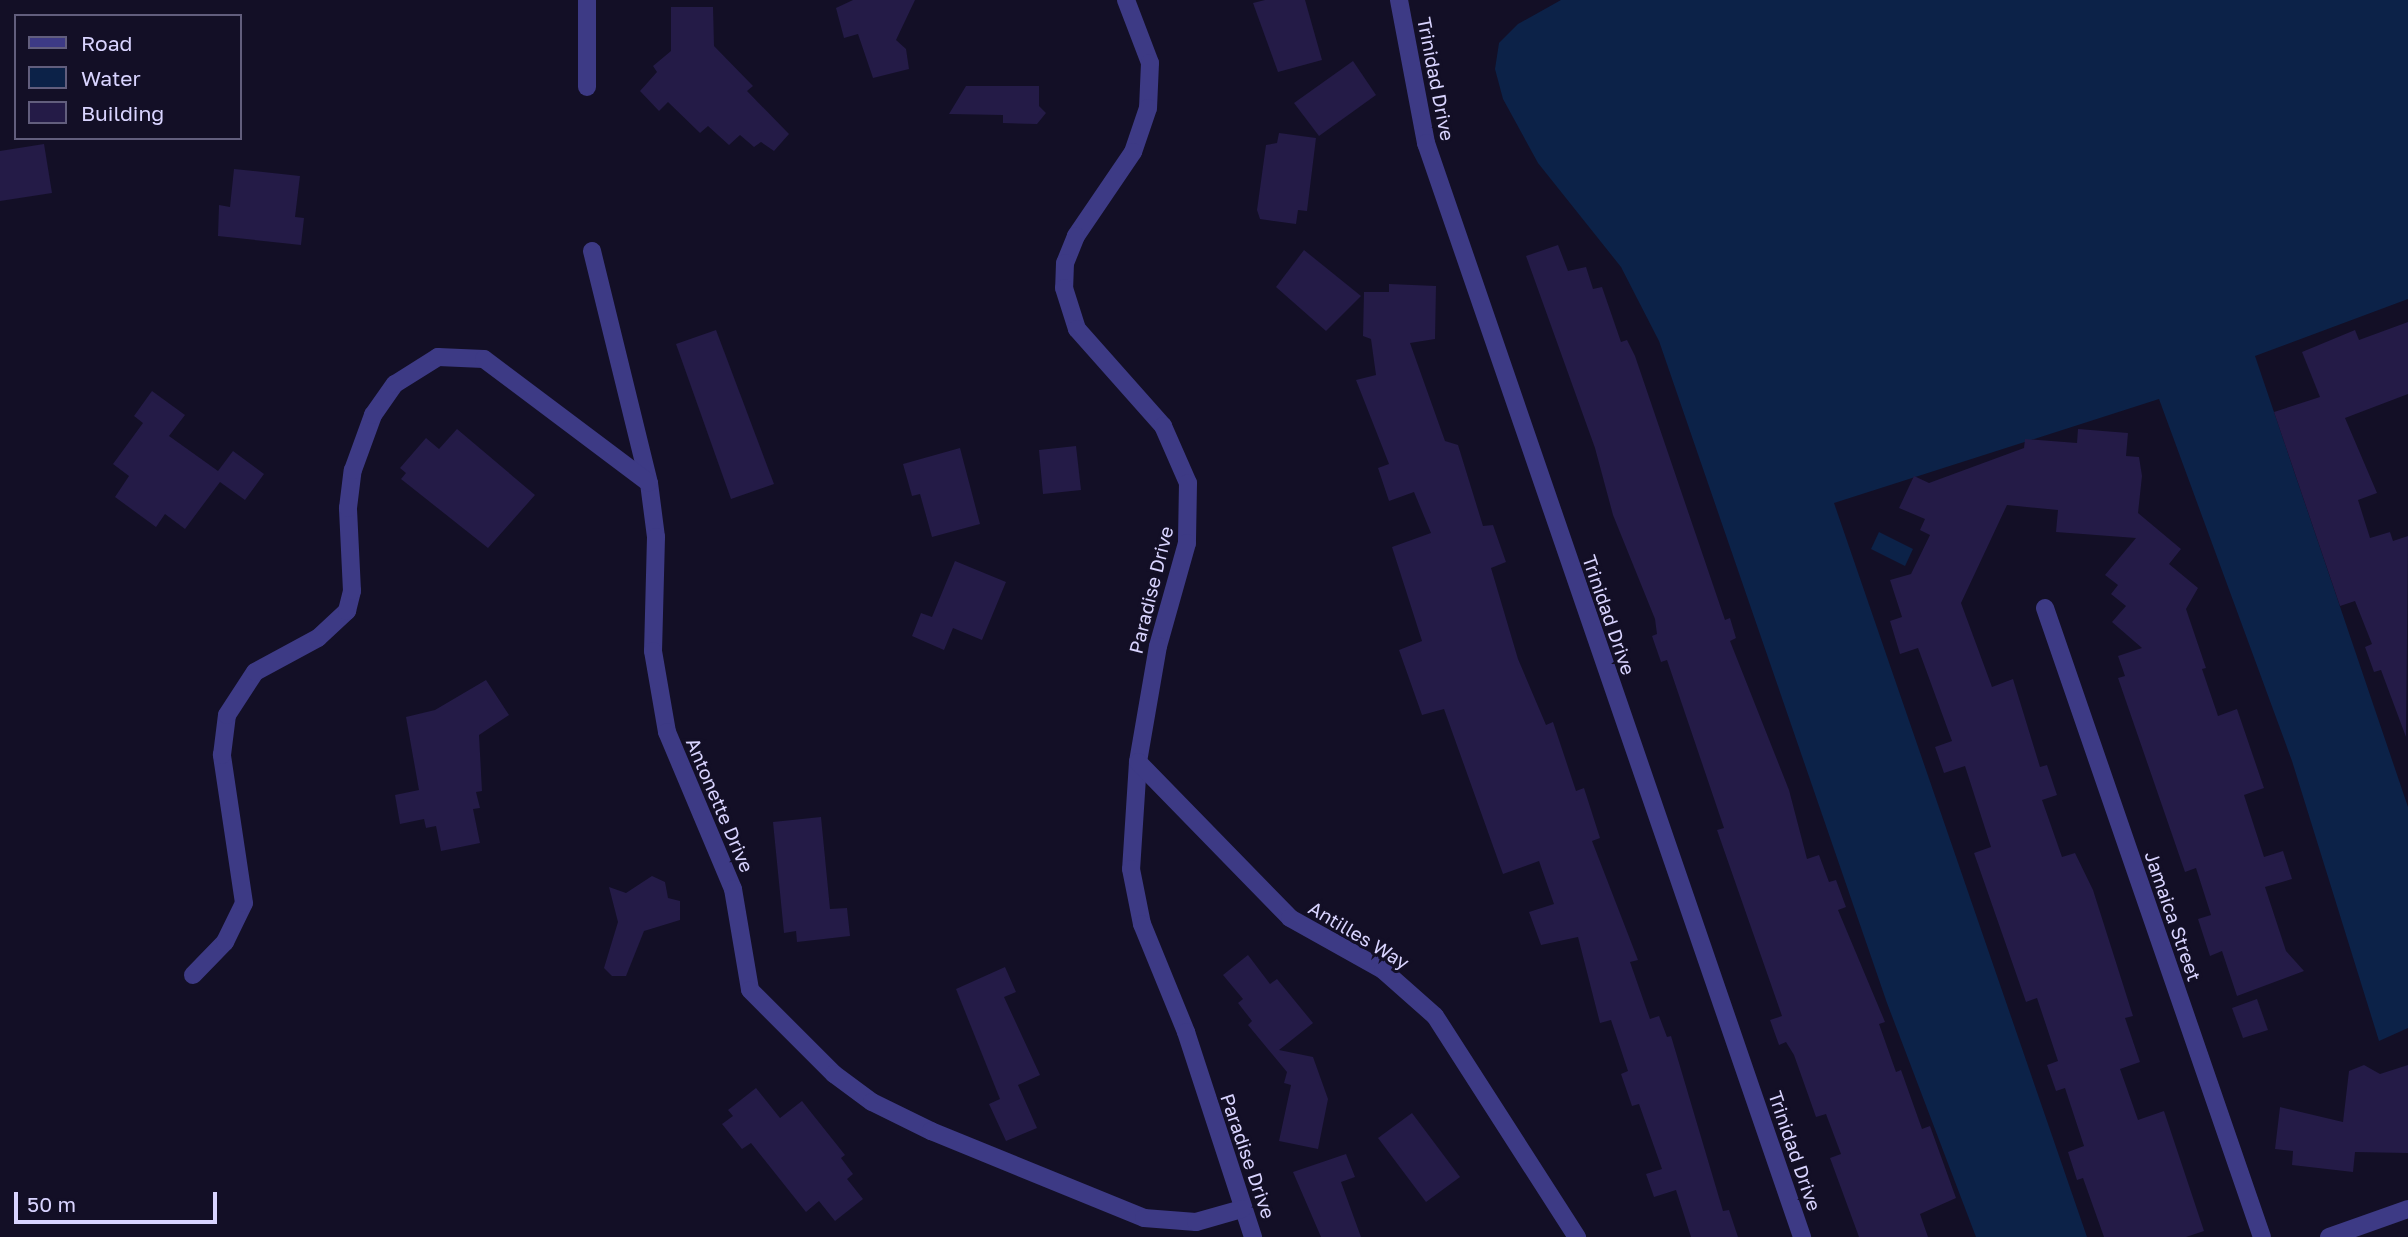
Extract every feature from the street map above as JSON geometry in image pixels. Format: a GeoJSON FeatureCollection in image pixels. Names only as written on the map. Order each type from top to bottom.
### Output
{"type":"FeatureCollection","features":[{"type":"Feature","properties":{"kind":"street"},"geometry":{"type":"LineString","coordinates":[[587,0],[587,87]]}},
{"type":"Feature","properties":{"kind":"street","name":"Paradise Drive"},"geometry":{"type":"LineString","coordinates":[[1126,0],[1150,63],[1148,108],[1133,152],[1076,236],[1065,263],[1063,288],[1085,340],[1168,433],[1190,498],[1187,543],[1158,646],[1138,762],[1130,854],[1138,912],[1186,1032],[1253,1237]]}},
{"type":"Feature","properties":{"kind":"street","name":"Trinidad Drive"},"geometry":{"type":"LineString","coordinates":[[1399,0],[1426,143],[1802,1237]]}},
{"type":"Feature","properties":{"kind":"street","name":"Antonette Drive"},"geometry":{"type":"LineString","coordinates":[[592,250],[649,483],[656,537],[653,651],[662,709],[733,889],[750,990],[834,1074],[872,1102],[931,1131],[1144,1218],[1196,1222],[1242,1209]]}},
{"type":"Feature","properties":{"kind":"street"},"geometry":{"type":"LineString","coordinates":[[193,975],[225,942],[244,903],[222,755],[227,715],[256,672],[318,638],[347,611],[352,591],[348,508],[353,470],[373,415],[395,384],[438,357],[484,359],[649,483]]}},
{"type":"Feature","properties":{"kind":"street","name":"Jamaica Street"},"geometry":{"type":"LineString","coordinates":[[2045,608],[2262,1237]]}},
{"type":"Feature","properties":{"kind":"street","name":"Antilles Way"},"geometry":{"type":"LineString","coordinates":[[1138,762],[1290,918],[1383,971],[1435,1016],[1577,1237]]}},
{"type":"Feature","properties":{"kind":"street"},"geometry":{"type":"LineString","coordinates":[[2329,1237],[2408,1209]]}},
{"type":"Feature","properties":{"kind":"water"},"geometry":{"type":"Polygon","coordinates":[[[1561,0],[2408,0],[2408,299],[2255,356],[2408,807],[2408,1028],[2379,1041],[2292,761],[2159,399],[1834,503],[2087,1237],[1976,1237],[1887,1003],[1659,341],[1621,267],[1538,163],[1503,99],[1495,69],[1499,43],[1518,24],[1561,0]]]}},
{"type":"Feature","properties":{"kind":"water"},"geometry":{"type":"Polygon","coordinates":[[[1879,532],[1913,549],[1905,566],[1871,549],[1879,532]]]}},
{"type":"Feature","properties":{"kind":"building"},"geometry":{"type":"Polygon","coordinates":[[[853,0],[915,0],[896,40],[906,49],[909,69],[873,78],[858,34],[844,38],[836,8],[853,0]]]}},
{"type":"Feature","properties":{"kind":"building"},"geometry":{"type":"Polygon","coordinates":[[[1265,0],[1305,0],[1322,60],[1278,72],[1253,3],[1265,0]]]}},
{"type":"Feature","properties":{"kind":"building"},"geometry":{"type":"Polygon","coordinates":[[[671,7],[713,7],[714,46],[753,86],[747,91],[789,134],[774,151],[761,142],[754,147],[740,135],[729,145],[708,126],[700,133],[668,102],[659,111],[640,91],[657,72],[653,66],[671,51],[671,7]]]}},
{"type":"Feature","properties":{"kind":"building"},"geometry":{"type":"Polygon","coordinates":[[[1353,61],[1376,95],[1319,136],[1294,103],[1353,61]]]}},
{"type":"Feature","properties":{"kind":"building"},"geometry":{"type":"Polygon","coordinates":[[[966,86],[1039,86],[1039,106],[1046,113],[1037,124],[1003,123],[1003,115],[949,114],[966,86]]]}},
{"type":"Feature","properties":{"kind":"building"},"geometry":{"type":"Polygon","coordinates":[[[1279,133],[1316,138],[1307,211],[1298,210],[1296,224],[1260,219],[1257,210],[1266,145],[1277,143],[1279,133]]]}},
{"type":"Feature","properties":{"kind":"building"},"geometry":{"type":"Polygon","coordinates":[[[44,144],[52,193],[0,201],[0,151],[44,144]]]}},
{"type":"Feature","properties":{"kind":"building"},"geometry":{"type":"Polygon","coordinates":[[[234,169],[300,176],[295,217],[304,218],[301,245],[218,236],[219,205],[230,207],[234,169]]]}},
{"type":"Feature","properties":{"kind":"building"},"geometry":{"type":"Polygon","coordinates":[[[1558,245],[1568,271],[1586,267],[1593,289],[1602,287],[1621,342],[1627,340],[1635,356],[1725,620],[1730,618],[1736,638],[1730,641],[1789,790],[1807,859],[1819,855],[1829,882],[1836,880],[1846,907],[1838,910],[1885,1022],[1879,1024],[1896,1072],[1901,1070],[1922,1129],[1930,1126],[1956,1198],[1920,1214],[1928,1237],[1859,1237],[1830,1158],[1841,1154],[1826,1114],[1816,1117],[1794,1055],[1786,1042],[1779,1045],[1770,1020],[1782,1016],[1717,830],[1724,828],[1667,660],[1661,662],[1652,636],[1657,634],[1655,619],[1613,515],[1595,448],[1526,256],[1558,245]]]}},
{"type":"Feature","properties":{"kind":"building"},"geometry":{"type":"Polygon","coordinates":[[[1304,250],[1361,296],[1326,331],[1276,287],[1304,250]]]}},
{"type":"Feature","properties":{"kind":"building"},"geometry":{"type":"Polygon","coordinates":[[[1389,284],[1436,286],[1435,339],[1410,343],[1445,441],[1458,445],[1483,526],[1493,525],[1506,562],[1491,568],[1518,659],[1546,725],[1553,722],[1576,791],[1584,788],[1600,838],[1592,841],[1638,960],[1630,962],[1650,1019],[1659,1016],[1667,1037],[1671,1036],[1723,1211],[1729,1210],[1738,1237],[1691,1237],[1676,1190],[1654,1197],[1646,1174],[1662,1169],[1639,1104],[1632,1106],[1621,1074],[1628,1071],[1611,1020],[1600,1023],[1578,937],[1541,945],[1529,912],[1554,904],[1539,861],[1503,874],[1444,709],[1422,715],[1399,650],[1422,641],[1392,547],[1431,533],[1414,492],[1389,501],[1378,468],[1389,464],[1356,380],[1376,375],[1371,339],[1363,336],[1364,292],[1389,292],[1389,284]]]}},
{"type":"Feature","properties":{"kind":"building"},"geometry":{"type":"Polygon","coordinates":[[[2408,322],[2408,394],[2345,418],[2377,493],[2358,500],[2370,538],[2390,532],[2393,541],[2408,536],[2406,737],[2381,670],[2374,672],[2365,647],[2372,644],[2355,601],[2340,606],[2274,412],[2320,397],[2302,352],[2355,330],[2359,340],[2408,322]]]}},
{"type":"Feature","properties":{"kind":"building"},"geometry":{"type":"Polygon","coordinates":[[[716,330],[774,484],[731,499],[676,344],[716,330]]]}},
{"type":"Feature","properties":{"kind":"building"},"geometry":{"type":"Polygon","coordinates":[[[152,391],[185,415],[169,436],[218,471],[233,451],[264,474],[245,500],[220,482],[185,529],[165,514],[156,527],[115,497],[129,476],[113,464],[143,423],[134,416],[152,391]]]}},
{"type":"Feature","properties":{"kind":"building"},"geometry":{"type":"Polygon","coordinates":[[[457,429],[535,495],[488,548],[401,479],[406,473],[400,468],[426,438],[439,449],[457,429]]]}},
{"type":"Feature","properties":{"kind":"building"},"geometry":{"type":"Polygon","coordinates":[[[2078,429],[2128,433],[2126,456],[2139,457],[2142,476],[2138,513],[2181,549],[2169,564],[2198,588],[2186,609],[2206,668],[2202,669],[2218,716],[2237,709],[2264,788],[2244,795],[2264,857],[2283,851],[2292,879],[2265,887],[2286,951],[2304,971],[2237,996],[2222,951],[2210,956],[2198,919],[2211,915],[2196,868],[2185,872],[2118,678],[2125,676],[2118,656],[2142,648],[2112,622],[2126,606],[2111,594],[2118,585],[2105,575],[2136,538],[2056,532],[2058,510],[2007,505],[1961,603],[1992,687],[2013,679],[2040,767],[2047,765],[2057,795],[2042,800],[2062,857],[2075,853],[2093,890],[2133,1016],[2125,1018],[2140,1062],[2120,1069],[2138,1120],[2164,1111],[2204,1231],[2186,1237],[2104,1237],[2083,1178],[2077,1180],[2068,1152],[2084,1146],[2065,1088],[2056,1091],[2047,1065],[2058,1061],[2037,998],[2026,1002],[1974,853],[1991,847],[1965,766],[1944,773],[1935,747],[1952,741],[1918,648],[1900,654],[1890,621],[1902,617],[1890,580],[1911,574],[1930,535],[1920,530],[1925,519],[1899,508],[1914,476],[1929,483],[2024,448],[2025,439],[2077,443],[2078,429]]]}},
{"type":"Feature","properties":{"kind":"building"},"geometry":{"type":"Polygon","coordinates":[[[1076,446],[1081,490],[1043,494],[1039,450],[1076,446]]]}},
{"type":"Feature","properties":{"kind":"building"},"geometry":{"type":"Polygon","coordinates":[[[960,448],[980,524],[932,537],[920,494],[912,496],[903,464],[960,448]]]}},
{"type":"Feature","properties":{"kind":"building"},"geometry":{"type":"Polygon","coordinates":[[[955,561],[1006,582],[982,640],[953,628],[944,650],[912,636],[921,613],[932,617],[955,561]]]}},
{"type":"Feature","properties":{"kind":"building"},"geometry":{"type":"Polygon","coordinates":[[[486,680],[509,715],[479,735],[482,791],[476,792],[480,808],[473,809],[480,843],[441,851],[436,826],[426,828],[424,819],[400,824],[395,795],[419,790],[406,717],[435,710],[486,680]]]}},
{"type":"Feature","properties":{"kind":"building"},"geometry":{"type":"Polygon","coordinates":[[[821,817],[830,909],[847,908],[850,936],[797,942],[796,931],[784,933],[773,822],[821,817]]]}},
{"type":"Feature","properties":{"kind":"building"},"geometry":{"type":"Polygon","coordinates":[[[652,876],[665,882],[668,898],[680,901],[680,920],[644,931],[626,976],[612,976],[604,968],[618,922],[609,887],[626,893],[652,876]]]}},
{"type":"Feature","properties":{"kind":"building"},"geometry":{"type":"Polygon","coordinates":[[[1248,955],[1270,984],[1277,979],[1313,1023],[1279,1050],[1313,1057],[1328,1099],[1318,1149],[1279,1141],[1291,1085],[1284,1083],[1287,1072],[1248,1025],[1252,1021],[1238,1003],[1243,999],[1223,975],[1248,955]]]}},
{"type":"Feature","properties":{"kind":"building"},"geometry":{"type":"Polygon","coordinates":[[[1005,967],[1016,992],[1004,997],[1040,1075],[1018,1085],[1037,1128],[1006,1141],[989,1104],[1000,1099],[956,989],[1005,967]]]}},
{"type":"Feature","properties":{"kind":"building"},"geometry":{"type":"Polygon","coordinates":[[[2257,999],[2268,1030],[2243,1038],[2232,1008],[2257,999]]]}},
{"type":"Feature","properties":{"kind":"building"},"geometry":{"type":"Polygon","coordinates":[[[2364,1065],[2380,1074],[2408,1065],[2408,1153],[2355,1152],[2353,1172],[2292,1165],[2293,1151],[2275,1149],[2280,1107],[2343,1122],[2349,1071],[2364,1065]]]}},
{"type":"Feature","properties":{"kind":"building"},"geometry":{"type":"Polygon","coordinates":[[[756,1088],[780,1118],[802,1101],[845,1155],[841,1158],[853,1174],[847,1179],[863,1199],[835,1221],[819,1201],[806,1212],[751,1143],[742,1149],[722,1124],[733,1116],[728,1110],[756,1088]]]}},
{"type":"Feature","properties":{"kind":"building"},"geometry":{"type":"Polygon","coordinates":[[[1412,1113],[1460,1177],[1426,1202],[1378,1138],[1412,1113]]]}},
{"type":"Feature","properties":{"kind":"building"},"geometry":{"type":"Polygon","coordinates":[[[1346,1154],[1355,1177],[1341,1182],[1361,1237],[1321,1237],[1293,1172],[1346,1154]]]}}]}
